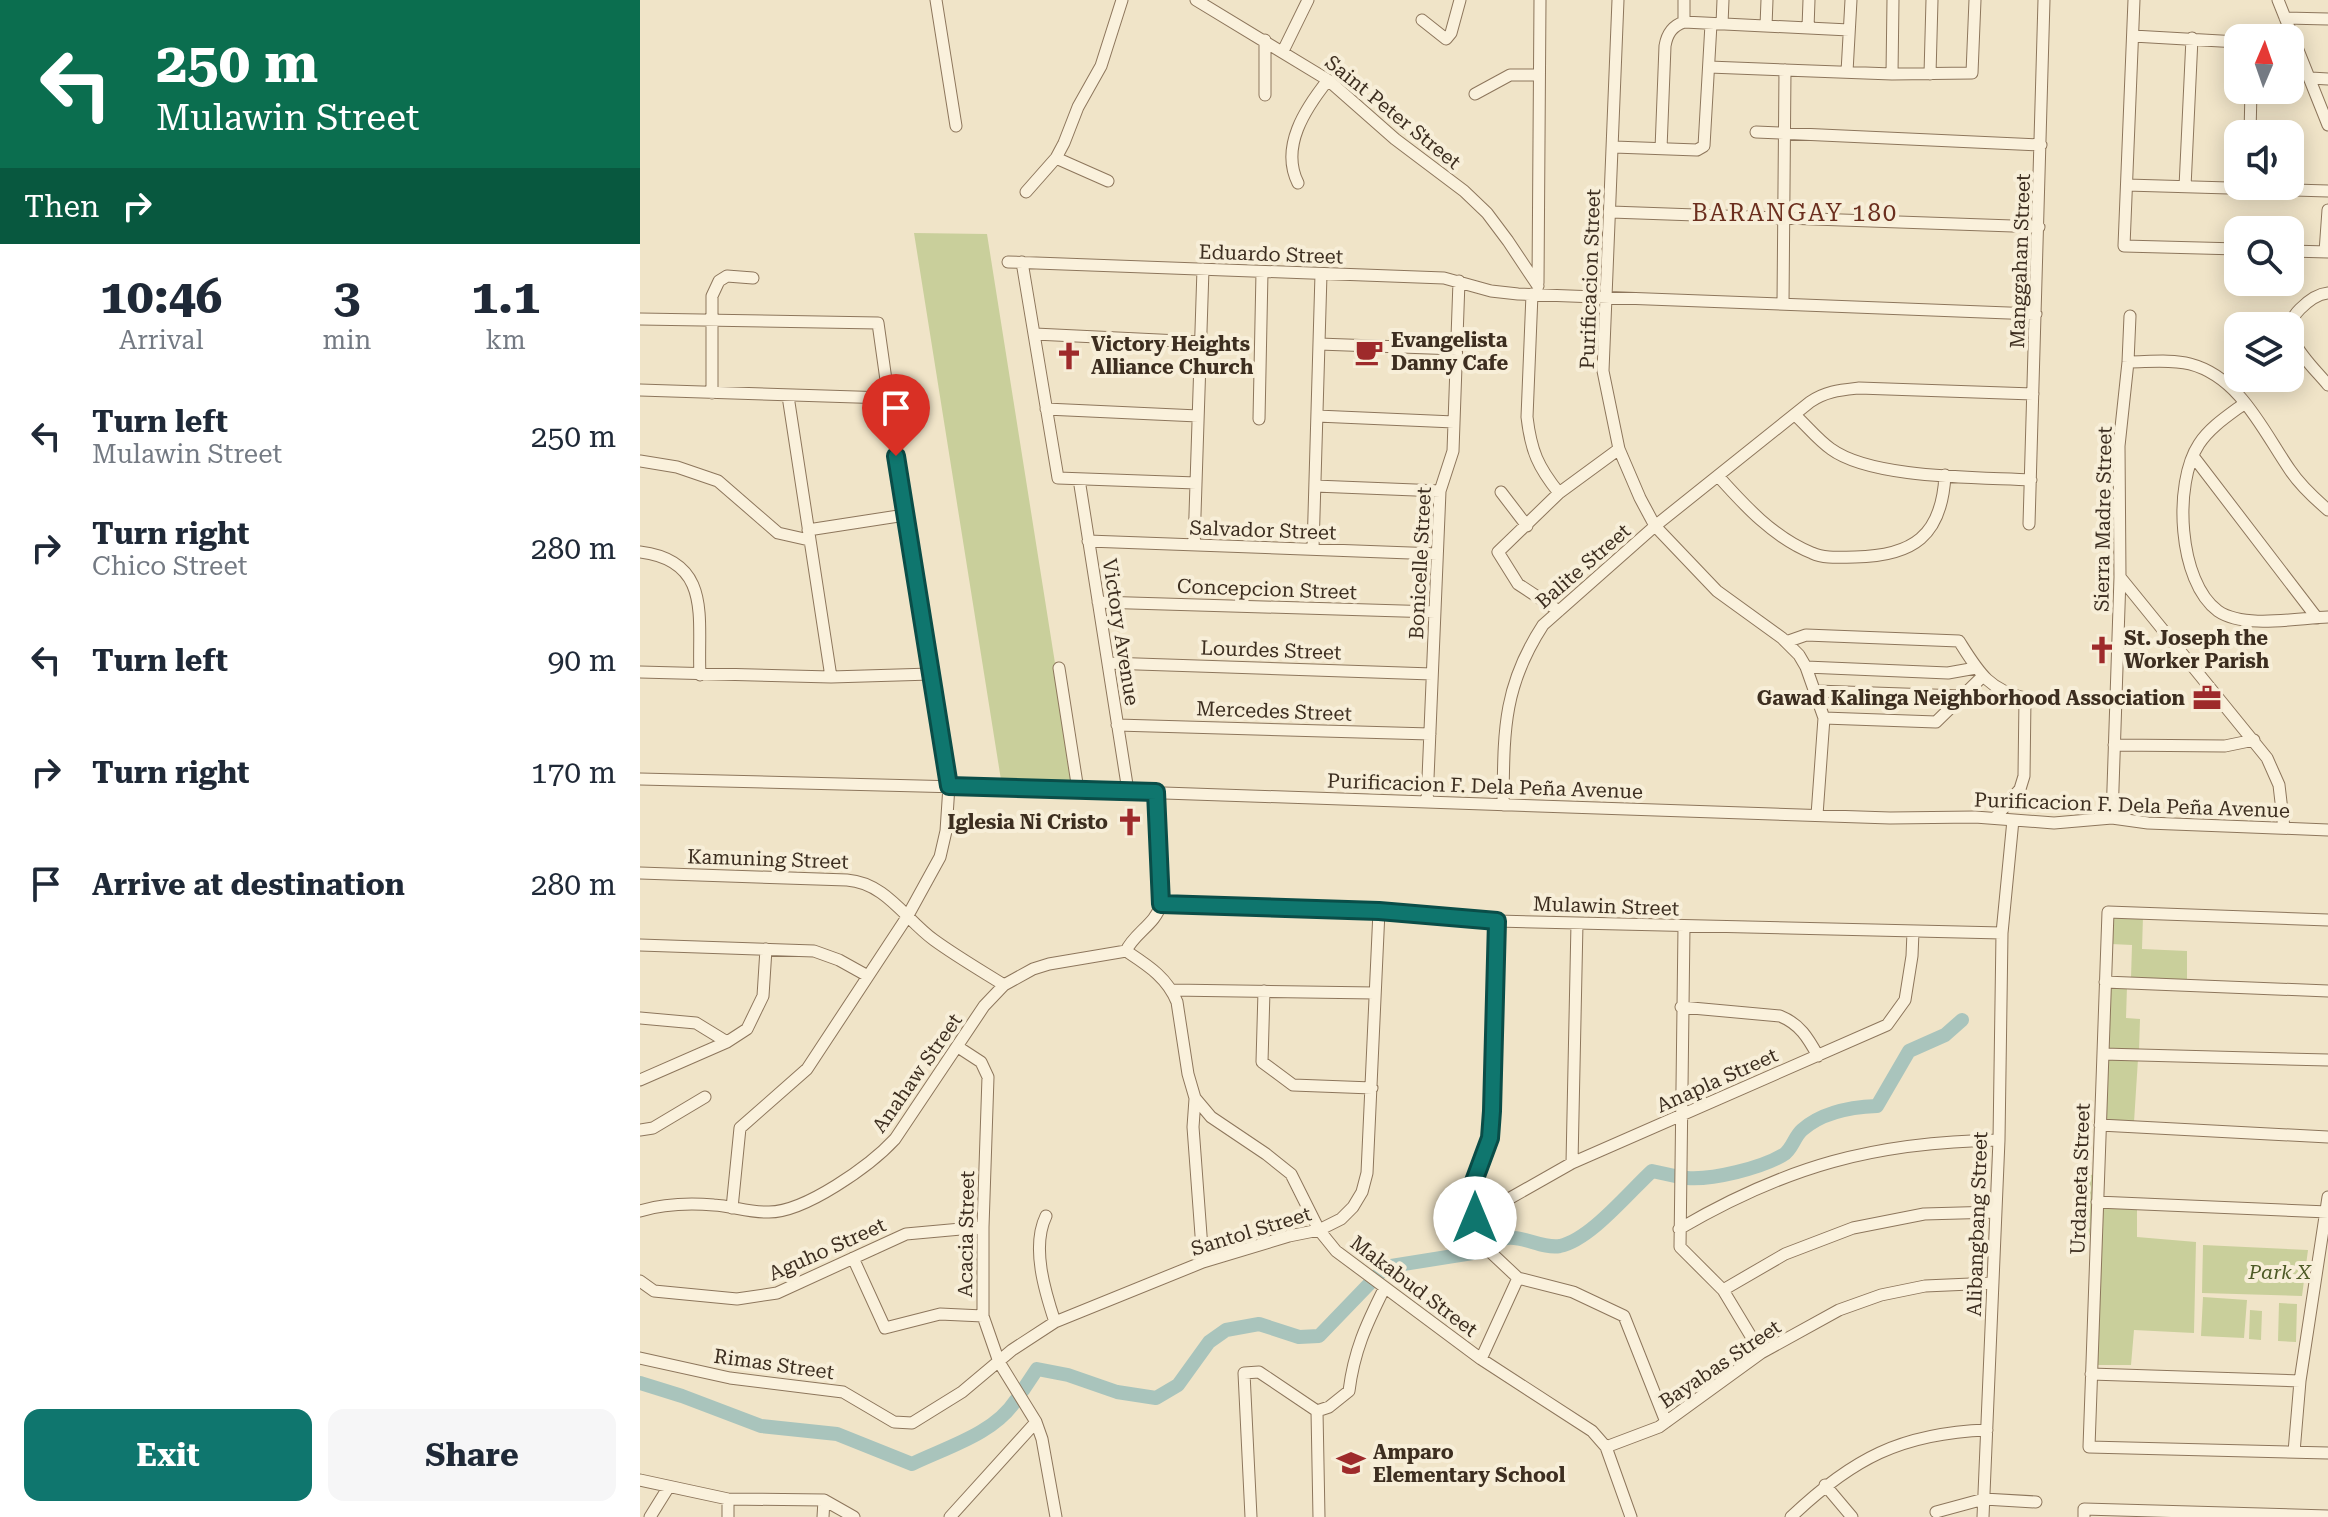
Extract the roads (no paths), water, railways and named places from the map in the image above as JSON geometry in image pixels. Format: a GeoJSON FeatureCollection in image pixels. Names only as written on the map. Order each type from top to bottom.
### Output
{"type":"FeatureCollection","features":[{"type":"Feature","properties":{"kind":"street"},"geometry":{"type":"LineString","coordinates":[[936,0],[956,126]]}},
{"type":"Feature","properties":{"kind":"street"},"geometry":{"type":"LineString","coordinates":[[1026,192],[1056,158],[1078,107],[1101,66],[1122,0]]}},
{"type":"Feature","properties":{"kind":"street","name":"Saint Peter Street"},"geometry":{"type":"LineString","coordinates":[[1196,0],[1328,80],[1395,139],[1464,191],[1487,213],[1527,266],[1537,292]]}},
{"type":"Feature","properties":{"kind":"street"},"geometry":{"type":"LineString","coordinates":[[1283,51],[1308,0]]}},
{"type":"Feature","properties":{"kind":"street"},"geometry":{"type":"LineString","coordinates":[[1422,20],[1446,39],[1451,33],[1460,0]]}},
{"type":"Feature","properties":{"kind":"street"},"geometry":{"type":"LineString","coordinates":[[1540,0],[1537,292],[1527,417],[1537,462],[1559,493]]}},
{"type":"Feature","properties":{"kind":"street","name":"Purificacion Street"},"geometry":{"type":"LineString","coordinates":[[1618,0],[1603,371],[1619,449],[1655,526],[1717,591],[1786,642],[1806,667],[1824,718],[1817,815]]}},
{"type":"Feature","properties":{"kind":"street"},"geometry":{"type":"LineString","coordinates":[[1684,0],[1684,22]]}},
{"type":"Feature","properties":{"kind":"street"},"geometry":{"type":"LineString","coordinates":[[1614,147],[1697,150],[1704,146],[1709,67],[1723,0]]}},
{"type":"Feature","properties":{"kind":"street"},"geometry":{"type":"LineString","coordinates":[[1766,26],[1767,0]]}},
{"type":"Feature","properties":{"kind":"street"},"geometry":{"type":"LineString","coordinates":[[1808,28],[1809,0]]}},
{"type":"Feature","properties":{"kind":"street"},"geometry":{"type":"LineString","coordinates":[[1847,72],[1851,0]]}},
{"type":"Feature","properties":{"kind":"street"},"geometry":{"type":"LineString","coordinates":[[1892,74],[1893,0]]}},
{"type":"Feature","properties":{"kind":"street"},"geometry":{"type":"LineString","coordinates":[[1930,74],[1932,0]]}},
{"type":"Feature","properties":{"kind":"street"},"geometry":{"type":"LineString","coordinates":[[1709,67],[1892,74],[1972,73],[1975,0]]}},
{"type":"Feature","properties":{"kind":"street","name":"Manggahan Street"},"geometry":{"type":"LineString","coordinates":[[2029,524],[2044,0]]}},
{"type":"Feature","properties":{"kind":"street"},"geometry":{"type":"LineString","coordinates":[[2134,0],[2124,246],[2224,249]]}},
{"type":"Feature","properties":{"kind":"street"},"geometry":{"type":"LineString","coordinates":[[2278,0],[2328,125]]}},
{"type":"Feature","properties":{"kind":"street"},"geometry":{"type":"LineString","coordinates":[[2285,18],[2328,19]]}},
{"type":"Feature","properties":{"kind":"street"},"geometry":{"type":"LineString","coordinates":[[1661,149],[1666,38],[1670,30],[1684,22],[1849,30]]}},
{"type":"Feature","properties":{"kind":"street"},"geometry":{"type":"LineString","coordinates":[[2133,36],[2224,41]]}},
{"type":"Feature","properties":{"kind":"street"},"geometry":{"type":"LineString","coordinates":[[2185,187],[2192,38]]}},
{"type":"Feature","properties":{"kind":"street"},"geometry":{"type":"LineString","coordinates":[[1265,40],[1265,95]]}},
{"type":"Feature","properties":{"kind":"street"},"geometry":{"type":"LineString","coordinates":[[1783,304],[1785,70]]}},
{"type":"Feature","properties":{"kind":"street"},"geometry":{"type":"LineString","coordinates":[[1475,94],[1510,75],[1538,75]]}},
{"type":"Feature","properties":{"kind":"street"},"geometry":{"type":"LineString","coordinates":[[2311,78],[2328,79]]}},
{"type":"Feature","properties":{"kind":"street"},"geometry":{"type":"LineString","coordinates":[[1298,183],[1292,172],[1291,150],[1308,107],[1328,80]]}},
{"type":"Feature","properties":{"kind":"street"},"geometry":{"type":"LineString","coordinates":[[1756,132],[2041,145]]}},
{"type":"Feature","properties":{"kind":"street"},"geometry":{"type":"LineString","coordinates":[[1056,158],[1108,181]]}},
{"type":"Feature","properties":{"kind":"street"},"geometry":{"type":"LineString","coordinates":[[2127,185],[2224,187]]}},
{"type":"Feature","properties":{"kind":"street"},"geometry":{"type":"LineString","coordinates":[[2304,190],[2328,191]]}},
{"type":"Feature","properties":{"kind":"street"},"geometry":{"type":"LineString","coordinates":[[2304,251],[2326,252],[2328,210]]}},
{"type":"Feature","properties":{"kind":"street"},"geometry":{"type":"LineString","coordinates":[[1611,212],[2039,227]]}},
{"type":"Feature","properties":{"kind":"street","name":"Eduardo Street"},"geometry":{"type":"LineString","coordinates":[[1008,262],[1444,278],[1491,291],[2036,314]]}},
{"type":"Feature","properties":{"kind":"street"},"geometry":{"type":"LineString","coordinates":[[1022,262],[1058,478],[1196,483]]}},
{"type":"Feature","properties":{"kind":"street"},"geometry":{"type":"LineString","coordinates":[[1194,545],[1203,269]]}},
{"type":"Feature","properties":{"kind":"street"},"geometry":{"type":"LineString","coordinates":[[1259,419],[1262,272]]}},
{"type":"Feature","properties":{"kind":"street"},"geometry":{"type":"LineString","coordinates":[[1313,549],[1321,274]]}},
{"type":"Feature","properties":{"kind":"street"},"geometry":{"type":"LineString","coordinates":[[712,393],[712,296],[719,281],[733,275],[753,278]]}},
{"type":"Feature","properties":{"kind":"street","name":"Bonicelle Street"},"geometry":{"type":"LineString","coordinates":[[1427,802],[1440,491],[1452,458],[1459,281]]}},
{"type":"Feature","properties":{"kind":"street"},"geometry":{"type":"LineString","coordinates":[[2328,293],[2308,301],[2291,322],[2290,332],[2294,343],[2328,385]]}},
{"type":"Feature","properties":{"kind":"street","name":"Sierra Madre Street"},"geometry":{"type":"LineString","coordinates":[[2112,818],[2120,577],[2119,446],[2130,316]]}},
{"type":"Feature","properties":{"kind":"street"},"geometry":{"type":"LineString","coordinates":[[640,319],[878,323],[887,398],[949,786],[946,831],[940,857],[907,917],[807,1069],[740,1128],[732,1208]]}},
{"type":"Feature","properties":{"kind":"street"},"geometry":{"type":"LineString","coordinates":[[1035,334],[1200,342]]}},
{"type":"Feature","properties":{"kind":"street"},"geometry":{"type":"LineString","coordinates":[[1319,344],[1457,349]]}},
{"type":"Feature","properties":{"kind":"street"},"geometry":{"type":"LineString","coordinates":[[2128,362],[2189,364],[2209,372],[2229,386],[2245,403],[2291,472],[2328,510]]}},
{"type":"Feature","properties":{"kind":"street"},"geometry":{"type":"LineString","coordinates":[[2031,480],[1874,467],[1831,450],[1795,415],[1820,395],[1859,388],[2033,394]]}},
{"type":"Feature","properties":{"kind":"street"},"geometry":{"type":"LineString","coordinates":[[640,390],[887,398]]}},
{"type":"Feature","properties":{"kind":"street"},"geometry":{"type":"LineString","coordinates":[[788,396],[831,677]]}},
{"type":"Feature","properties":{"kind":"street"},"geometry":{"type":"LineString","coordinates":[[2245,403],[2215,427],[2193,456],[2186,481],[2184,539],[2190,567],[2203,595],[2219,612],[2241,620],[2322,618]]}},
{"type":"Feature","properties":{"kind":"street"},"geometry":{"type":"LineString","coordinates":[[1046,409],[1198,416]]}},
{"type":"Feature","properties":{"kind":"street","name":"Balite Street"},"geometry":{"type":"LineString","coordinates":[[1503,805],[1504,748],[1510,695],[1533,640],[1543,625],[1655,526],[1795,415]]}},
{"type":"Feature","properties":{"kind":"street"},"geometry":{"type":"LineString","coordinates":[[1317,416],[1454,422]]}},
{"type":"Feature","properties":{"kind":"street"},"geometry":{"type":"LineString","coordinates":[[1559,611],[1518,584],[1498,552],[1559,493],[1619,449]]}},
{"type":"Feature","properties":{"kind":"street"},"geometry":{"type":"LineString","coordinates":[[2193,456],[2322,618]]}},
{"type":"Feature","properties":{"kind":"street"},"geometry":{"type":"LineString","coordinates":[[640,461],[685,469],[718,481],[778,533],[808,535],[905,515]]}},
{"type":"Feature","properties":{"kind":"street"},"geometry":{"type":"LineString","coordinates":[[1718,476],[1767,526],[1812,554],[1833,558],[1896,554],[1912,546],[1926,535],[1940,514],[1945,475]]}},
{"type":"Feature","properties":{"kind":"street","name":"Victory Avenue"},"geometry":{"type":"LineString","coordinates":[[1079,479],[1128,791]]}},
{"type":"Feature","properties":{"kind":"street"},"geometry":{"type":"LineString","coordinates":[[1315,486],[1440,491]]}},
{"type":"Feature","properties":{"kind":"street"},"geometry":{"type":"LineString","coordinates":[[1501,492],[1527,526]]}},
{"type":"Feature","properties":{"kind":"street","name":"Salvador Street"},"geometry":{"type":"LineString","coordinates":[[1088,541],[1437,554]]}},
{"type":"Feature","properties":{"kind":"street"},"geometry":{"type":"LineString","coordinates":[[640,552],[658,555],[691,577],[700,612],[700,675]]}},
{"type":"Feature","properties":{"kind":"street"},"geometry":{"type":"LineString","coordinates":[[2120,577],[2254,740],[2274,771],[2282,802],[2284,828]]}},
{"type":"Feature","properties":{"kind":"street","name":"Concepcion Street"},"geometry":{"type":"LineString","coordinates":[[1098,602],[1435,612]]}},
{"type":"Feature","properties":{"kind":"street"},"geometry":{"type":"LineString","coordinates":[[1786,642],[1806,635],[1959,641],[1995,688],[2025,698],[2024,776],[2020,789],[1995,818]]}},
{"type":"Feature","properties":{"kind":"street","name":"Lourdes Street"},"geometry":{"type":"LineString","coordinates":[[1108,663],[1432,674]]}},
{"type":"Feature","properties":{"kind":"street"},"geometry":{"type":"LineString","coordinates":[[1806,667],[1980,672]]}},
{"type":"Feature","properties":{"kind":"street"},"geometry":{"type":"LineString","coordinates":[[1059,668],[1078,790]]}},
{"type":"Feature","properties":{"kind":"street"},"geometry":{"type":"LineString","coordinates":[[640,672],[831,677],[931,674]]}},
{"type":"Feature","properties":{"kind":"street"},"geometry":{"type":"LineString","coordinates":[[1824,718],[1936,722],[1980,672]]}},
{"type":"Feature","properties":{"kind":"street"},"geometry":{"type":"LineString","coordinates":[[1816,691],[1961,696]]}},
{"type":"Feature","properties":{"kind":"street","name":"Mercedes Street"},"geometry":{"type":"LineString","coordinates":[[1117,725],[1430,734]]}},
{"type":"Feature","properties":{"kind":"street"},"geometry":{"type":"LineString","coordinates":[[2114,745],[2225,746],[2254,740]]}},
{"type":"Feature","properties":{"kind":"street","name":"Purificacion F. Dela Peña Avenue"},"geometry":{"type":"LineString","coordinates":[[640,779],[1128,791],[1817,815],[1995,818],[2054,823],[2112,818],[2148,823],[2328,830]]}},
{"type":"Feature","properties":{"kind":"street"},"geometry":{"type":"LineString","coordinates":[[1156,792],[1161,904],[1156,916],[1135,935],[1126,951],[1155,972],[1172,990],[1177,1002],[1188,1074],[1195,1098],[1193,1127],[1203,1262]]}},
{"type":"Feature","properties":{"kind":"street","name":"Alibangbang Street"},"geometry":{"type":"LineString","coordinates":[[1983,1517],[1999,1140],[2002,933],[2013,820]]}},
{"type":"Feature","properties":{"kind":"street","name":"Kamuning Street"},"geometry":{"type":"LineString","coordinates":[[640,873],[856,881],[884,893],[934,940],[1004,985]]}},
{"type":"Feature","properties":{"kind":"street","name":"Mulawin Street"},"geometry":{"type":"LineString","coordinates":[[1161,904],[1379,911],[1497,921],[2002,933]]}},
{"type":"Feature","properties":{"kind":"street","name":"Santol Street"},"geometry":{"type":"LineString","coordinates":[[1055,1322],[1203,1262],[1319,1230],[1341,1219],[1353,1207],[1362,1192],[1367,1173],[1379,911]]}},
{"type":"Feature","properties":{"kind":"street","name":"Urdaneta Street"},"geometry":{"type":"LineString","coordinates":[[2294,1452],[2089,1447],[2108,912],[2328,920]]}},
{"type":"Feature","properties":{"kind":"street"},"geometry":{"type":"LineString","coordinates":[[1497,921],[1492,1111],[1490,1138],[1470,1192],[1475,1218],[1485,1247],[1518,1278],[1573,1292],[1624,1316],[1666,1422]]}},
{"type":"Feature","properties":{"kind":"street"},"geometry":{"type":"LineString","coordinates":[[1572,1163],[1577,923]]}},
{"type":"Feature","properties":{"kind":"street"},"geometry":{"type":"LineString","coordinates":[[1684,927],[1680,1247],[1723,1290],[1761,1353]]}},
{"type":"Feature","properties":{"kind":"street","name":"Anapla Street"},"geometry":{"type":"LineString","coordinates":[[1475,1218],[1572,1163],[1887,1025],[1905,1000],[1913,932]]}},
{"type":"Feature","properties":{"kind":"street"},"geometry":{"type":"LineString","coordinates":[[640,945],[822,952],[866,975]]}},
{"type":"Feature","properties":{"kind":"street"},"geometry":{"type":"LineString","coordinates":[[640,1080],[727,1042],[747,1029],[763,996],[766,949]]}},
{"type":"Feature","properties":{"kind":"street","name":"Anahaw Street"},"geometry":{"type":"LineString","coordinates":[[640,1211],[683,1204],[770,1213],[791,1209],[877,1158],[905,1126],[984,1006],[1004,985],[1049,964],[1126,951]]}},
{"type":"Feature","properties":{"kind":"street"},"geometry":{"type":"LineString","coordinates":[[2105,982],[2328,991]]}},
{"type":"Feature","properties":{"kind":"street"},"geometry":{"type":"LineString","coordinates":[[1172,990],[1375,993]]}},
{"type":"Feature","properties":{"kind":"street"},"geometry":{"type":"LineString","coordinates":[[1264,991],[1262,1062],[1293,1085],[1372,1088]]}},
{"type":"Feature","properties":{"kind":"street"},"geometry":{"type":"LineString","coordinates":[[1681,1007],[1780,1016],[1793,1021],[1806,1035],[1818,1056]]}},
{"type":"Feature","properties":{"kind":"street"},"geometry":{"type":"LineString","coordinates":[[640,1018],[696,1023],[727,1042]]}},
{"type":"Feature","properties":{"kind":"street","name":"Acacia Street"},"geometry":{"type":"LineString","coordinates":[[958,1047],[981,1062],[988,1077],[983,1316],[999,1362],[1036,1422],[1056,1517]]}},
{"type":"Feature","properties":{"kind":"street"},"geometry":{"type":"LineString","coordinates":[[2103,1054],[2328,1060]]}},
{"type":"Feature","properties":{"kind":"street"},"geometry":{"type":"LineString","coordinates":[[640,1130],[653,1128],[705,1097]]}},
{"type":"Feature","properties":{"kind":"street","name":"Makabud Street"},"geometry":{"type":"LineString","coordinates":[[1195,1098],[1211,1117],[1291,1174],[1319,1230],[1336,1251],[1481,1359],[1584,1425],[1606,1447],[1631,1517]]}},
{"type":"Feature","properties":{"kind":"street"},"geometry":{"type":"LineString","coordinates":[[2100,1125],[2328,1137]]}},
{"type":"Feature","properties":{"kind":"street"},"geometry":{"type":"LineString","coordinates":[[1679,1229],[1728,1200],[1779,1177],[1832,1160],[1901,1146],[1943,1141],[1999,1140]]}},
{"type":"Feature","properties":{"kind":"street"},"geometry":{"type":"LineString","coordinates":[[2328,1197],[2300,1381],[2294,1452],[2328,1453]]}},
{"type":"Feature","properties":{"kind":"street"},"geometry":{"type":"LineString","coordinates":[[2097,1202],[2326,1211]]}},
{"type":"Feature","properties":{"kind":"street"},"geometry":{"type":"LineString","coordinates":[[1723,1290],[1785,1254],[1853,1228],[1924,1214],[1996,1212]]}},
{"type":"Feature","properties":{"kind":"street"},"geometry":{"type":"LineString","coordinates":[[1046,1216],[1039,1236],[1040,1257],[1055,1322]]}},
{"type":"Feature","properties":{"kind":"street","name":"Aguho Street"},"geometry":{"type":"LineString","coordinates":[[640,1281],[654,1291],[737,1299],[760,1298],[906,1234],[983,1227]]}},
{"type":"Feature","properties":{"kind":"street"},"geometry":{"type":"LineString","coordinates":[[853,1258],[885,1328],[940,1314],[983,1316]]}},
{"type":"Feature","properties":{"kind":"street"},"geometry":{"type":"LineString","coordinates":[[1481,1359],[1518,1278]]}},
{"type":"Feature","properties":{"kind":"street","name":"Bayabas Street"},"geometry":{"type":"LineString","coordinates":[[1606,1447],[1659,1427],[1761,1353],[1839,1310],[1881,1295],[1925,1286],[1993,1283]]}},
{"type":"Feature","properties":{"kind":"street"},"geometry":{"type":"LineString","coordinates":[[1317,1411],[1329,1407],[1349,1391],[1359,1339],[1384,1289]]}},
{"type":"Feature","properties":{"kind":"street","name":"Rimas Street"},"geometry":{"type":"LineString","coordinates":[[640,1358],[730,1378],[843,1392],[894,1422],[912,1423],[962,1392],[1012,1350],[1055,1322]]}},
{"type":"Feature","properties":{"kind":"street"},"geometry":{"type":"LineString","coordinates":[[1251,1517],[1244,1373],[1259,1372],[1317,1411]]}},
{"type":"Feature","properties":{"kind":"street"},"geometry":{"type":"LineString","coordinates":[[2091,1374],[2300,1381]]}},
{"type":"Feature","properties":{"kind":"street"},"geometry":{"type":"LineString","coordinates":[[1317,1411],[1319,1517]]}},
{"type":"Feature","properties":{"kind":"street"},"geometry":{"type":"LineString","coordinates":[[950,1517],[1036,1422]]}},
{"type":"Feature","properties":{"kind":"street"},"geometry":{"type":"LineString","coordinates":[[1791,1517],[1825,1485],[1857,1463],[1944,1432],[1987,1430]]}},
{"type":"Feature","properties":{"kind":"street"},"geometry":{"type":"LineString","coordinates":[[640,1480],[728,1499],[824,1500],[854,1517]]}},
{"type":"Feature","properties":{"kind":"street"},"geometry":{"type":"LineString","coordinates":[[1825,1485],[1852,1517]]}},
{"type":"Feature","properties":{"kind":"street"},"geometry":{"type":"LineString","coordinates":[[650,1517],[668,1488]]}},
{"type":"Feature","properties":{"kind":"street"},"geometry":{"type":"LineString","coordinates":[[728,1499],[728,1517]]}},
{"type":"Feature","properties":{"kind":"street"},"geometry":{"type":"LineString","coordinates":[[1936,1512],[1984,1499],[2036,1502]]}},
{"type":"Feature","properties":{"kind":"street"},"geometry":{"type":"LineString","coordinates":[[823,1517],[824,1500]]}},
{"type":"Feature","properties":{"kind":"street"},"geometry":{"type":"LineString","coordinates":[[2084,1513],[2328,1516]]}},
{"type":"Feature","properties":{"kind":"waterway"},"geometry":{"type":"LineString","coordinates":[[1687,1178],[1723,1175],[1774,1160],[1786,1153],[1802,1130],[1818,1119],[1847,1109],[1877,1106],[1909,1051],[1945,1035],[1962,1020]]}},
{"type":"Feature","properties":{"kind":"waterway"},"geometry":{"type":"LineString","coordinates":[[1490,1248],[1506,1238],[1551,1246],[1572,1242],[1609,1214],[1652,1171],[1675,1176]]}},
{"type":"Feature","properties":{"kind":"waterway"},"geometry":{"type":"LineString","coordinates":[[1377,1276],[1385,1267],[1485,1251]]}},
{"type":"Feature","properties":{"kind":"waterway"},"geometry":{"type":"LineString","coordinates":[[1023,1390],[1037,1369],[1068,1375],[1117,1392],[1156,1398],[1178,1385],[1209,1342],[1226,1330],[1259,1324],[1299,1337],[1319,1336],[1372,1281]]}},
{"type":"Feature","properties":{"kind":"waterway"},"geometry":{"type":"LineString","coordinates":[[640,1383],[761,1426],[837,1434],[912,1464],[983,1431],[1007,1412],[1016,1400]]}},
{"type":"Feature","properties":{"kind":"place","name":"Evangelista Danny Cafe"},"geometry":{"type":"Point","coordinates":[1369,352]}},
{"type":"Feature","properties":{"kind":"place","name":"Victory Heights Alliance Church"},"geometry":{"type":"Point","coordinates":[1069,356]}},
{"type":"Feature","properties":{"kind":"place","name":"St. Joseph the Worker Parish"},"geometry":{"type":"Point","coordinates":[2102,650]}},
{"type":"Feature","properties":{"kind":"place","name":"Gawad Kalinga Neighborhood Association"},"geometry":{"type":"Point","coordinates":[2207,698]}},
{"type":"Feature","properties":{"kind":"place","name":"Iglesia Ni Cristo"},"geometry":{"type":"Point","coordinates":[1130,822]}},
{"type":"Feature","properties":{"kind":"place","name":"Amparo Elementary School"},"geometry":{"type":"Point","coordinates":[1351,1463]}},
{"type":"Feature","properties":{"kind":"district","name":"BARANGAY 180"},"geometry":{"type":"Point","coordinates":[1795,213]}},
{"type":"Feature","properties":{"kind":"park label","name":"Park X"},"geometry":{"type":"Point","coordinates":[2280,1272]}}]}
